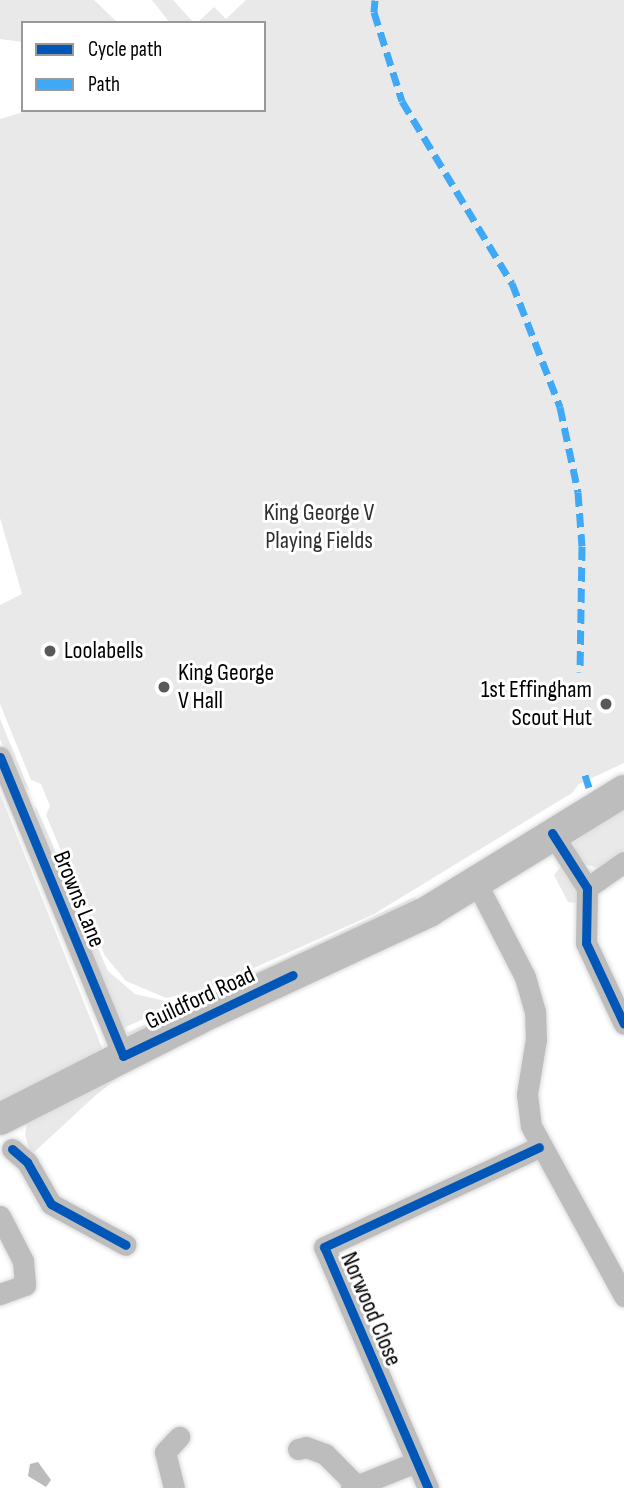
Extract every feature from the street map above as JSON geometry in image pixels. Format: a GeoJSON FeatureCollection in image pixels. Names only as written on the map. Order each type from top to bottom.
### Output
{"type":"FeatureCollection","features":[{"type":"Feature","properties":{"kind":"main road","name":"Guildford Road"},"geometry":{"type":"LineString","coordinates":[[3,1117],[123,1056],[388,932],[476,882],[624,791]]}},
{"type":"Feature","properties":{"kind":"street","name":"Browns Lane"},"geometry":{"type":"LineString","coordinates":[[0,757],[123,1056]]}},
{"type":"Feature","properties":{"kind":"street"},"geometry":{"type":"LineString","coordinates":[[552,833],[587,888],[586,943],[624,1024]]}},
{"type":"Feature","properties":{"kind":"street"},"geometry":{"type":"LineString","coordinates":[[587,888],[624,862]]}},
{"type":"Feature","properties":{"kind":"street"},"geometry":{"type":"LineString","coordinates":[[476,882],[525,977],[535,1011],[536,1039],[527,1111],[539,1147],[624,1296]]}},
{"type":"Feature","properties":{"kind":"street"},"geometry":{"type":"LineString","coordinates":[[3,1117],[14,1136],[6,1154],[27,1163],[51,1204],[126,1245]]}},
{"type":"Feature","properties":{"kind":"street","name":"Norwood Close"},"geometry":{"type":"LineString","coordinates":[[428,1488],[324,1247],[539,1147]]}},
{"type":"Feature","properties":{"kind":"street"},"geometry":{"type":"LineString","coordinates":[[0,1216],[23,1261],[25,1285],[0,1294]]}},
{"type":"Feature","properties":{"kind":"street"},"geometry":{"type":"LineString","coordinates":[[174,1488],[165,1452],[179,1437]]}},
{"type":"Feature","properties":{"kind":"street"},"geometry":{"type":"LineString","coordinates":[[298,1449],[306,1447],[325,1454],[354,1486],[416,1462]]}},
{"type":"Feature","properties":{"kind":"green space"},"geometry":{"type":"Polygon","coordinates":[[[0,0],[94,0],[116,21],[21,21],[21,42],[0,39],[0,0]]]}},
{"type":"Feature","properties":{"kind":"green space"},"geometry":{"type":"Polygon","coordinates":[[[152,0],[173,0],[192,21],[168,21],[152,0]]]}},
{"type":"Feature","properties":{"kind":"green space","name":"King George V Playing Fields"},"geometry":{"type":"Polygon","coordinates":[[[246,0],[624,0],[624,763],[579,784],[572,793],[374,914],[207,989],[166,998],[126,981],[105,956],[46,815],[50,806],[41,784],[31,780],[0,704],[0,605],[22,594],[0,518],[0,119],[23,112],[266,112],[266,21],[199,21],[214,7],[226,19],[246,0]]]}},
{"type":"Feature","properties":{"kind":"green space"},"geometry":{"type":"Polygon","coordinates":[[[0,719],[29,790],[20,788],[0,739],[0,719]]]}},
{"type":"Feature","properties":{"kind":"green space"},"geometry":{"type":"Polygon","coordinates":[[[0,794],[103,1050],[0,1105],[0,794]]]}},
{"type":"Feature","properties":{"kind":"green space"},"geometry":{"type":"Polygon","coordinates":[[[624,804],[624,851],[601,869],[581,863],[573,843],[624,804]]]}},
{"type":"Feature","properties":{"kind":"green space"},"geometry":{"type":"Polygon","coordinates":[[[36,807],[108,971],[135,994],[178,1004],[121,1029],[32,817],[36,807]]]}},
{"type":"Feature","properties":{"kind":"green space"},"geometry":{"type":"Polygon","coordinates":[[[563,864],[579,883],[577,903],[568,902],[554,875],[563,864]]]}},
{"type":"Feature","properties":{"kind":"green space"},"geometry":{"type":"Polygon","coordinates":[[[415,897],[420,906],[132,1036],[127,1033],[415,897]]]}},
{"type":"Feature","properties":{"kind":"green space"},"geometry":{"type":"Polygon","coordinates":[[[121,1075],[31,1155],[25,1135],[27,1122],[121,1075]]]}},
{"type":"Feature","properties":{"kind":"shaded area"},"geometry":{"type":"Polygon","coordinates":[[[38,1462],[51,1480],[46,1487],[28,1476],[30,1464],[38,1462]]]}},
{"type":"Feature","properties":{"kind":"marked path"},"geometry":{"type":"LineString","coordinates":[[375,0],[374,12],[402,101],[512,283],[560,407],[578,492],[582,546],[580,672]]}},
{"type":"Feature","properties":{"kind":"marked path"},"geometry":{"type":"LineString","coordinates":[[585,775],[589,787]]}},
{"type":"Feature","properties":{"kind":"cycle path"},"geometry":{"type":"LineString","coordinates":[[0,757],[123,1056],[293,975]]}},
{"type":"Feature","properties":{"kind":"cycle path"},"geometry":{"type":"LineString","coordinates":[[552,833],[587,888],[586,943],[624,1024]]}},
{"type":"Feature","properties":{"kind":"cycle path"},"geometry":{"type":"LineString","coordinates":[[428,1488],[324,1247],[539,1147]]}},
{"type":"Feature","properties":{"kind":"cycle path"},"geometry":{"type":"LineString","coordinates":[[12,1149],[27,1162],[51,1204],[126,1245]]}},
{"type":"Feature","properties":{"kind":"place","name":"Loolabells"},"geometry":{"type":"Point","coordinates":[50,651]}},
{"type":"Feature","properties":{"kind":"place","name":"King George V Hall"},"geometry":{"type":"Point","coordinates":[164,687]}},
{"type":"Feature","properties":{"kind":"place","name":"1st Effingham Scout Hut"},"geometry":{"type":"Point","coordinates":[606,704]}}]}
